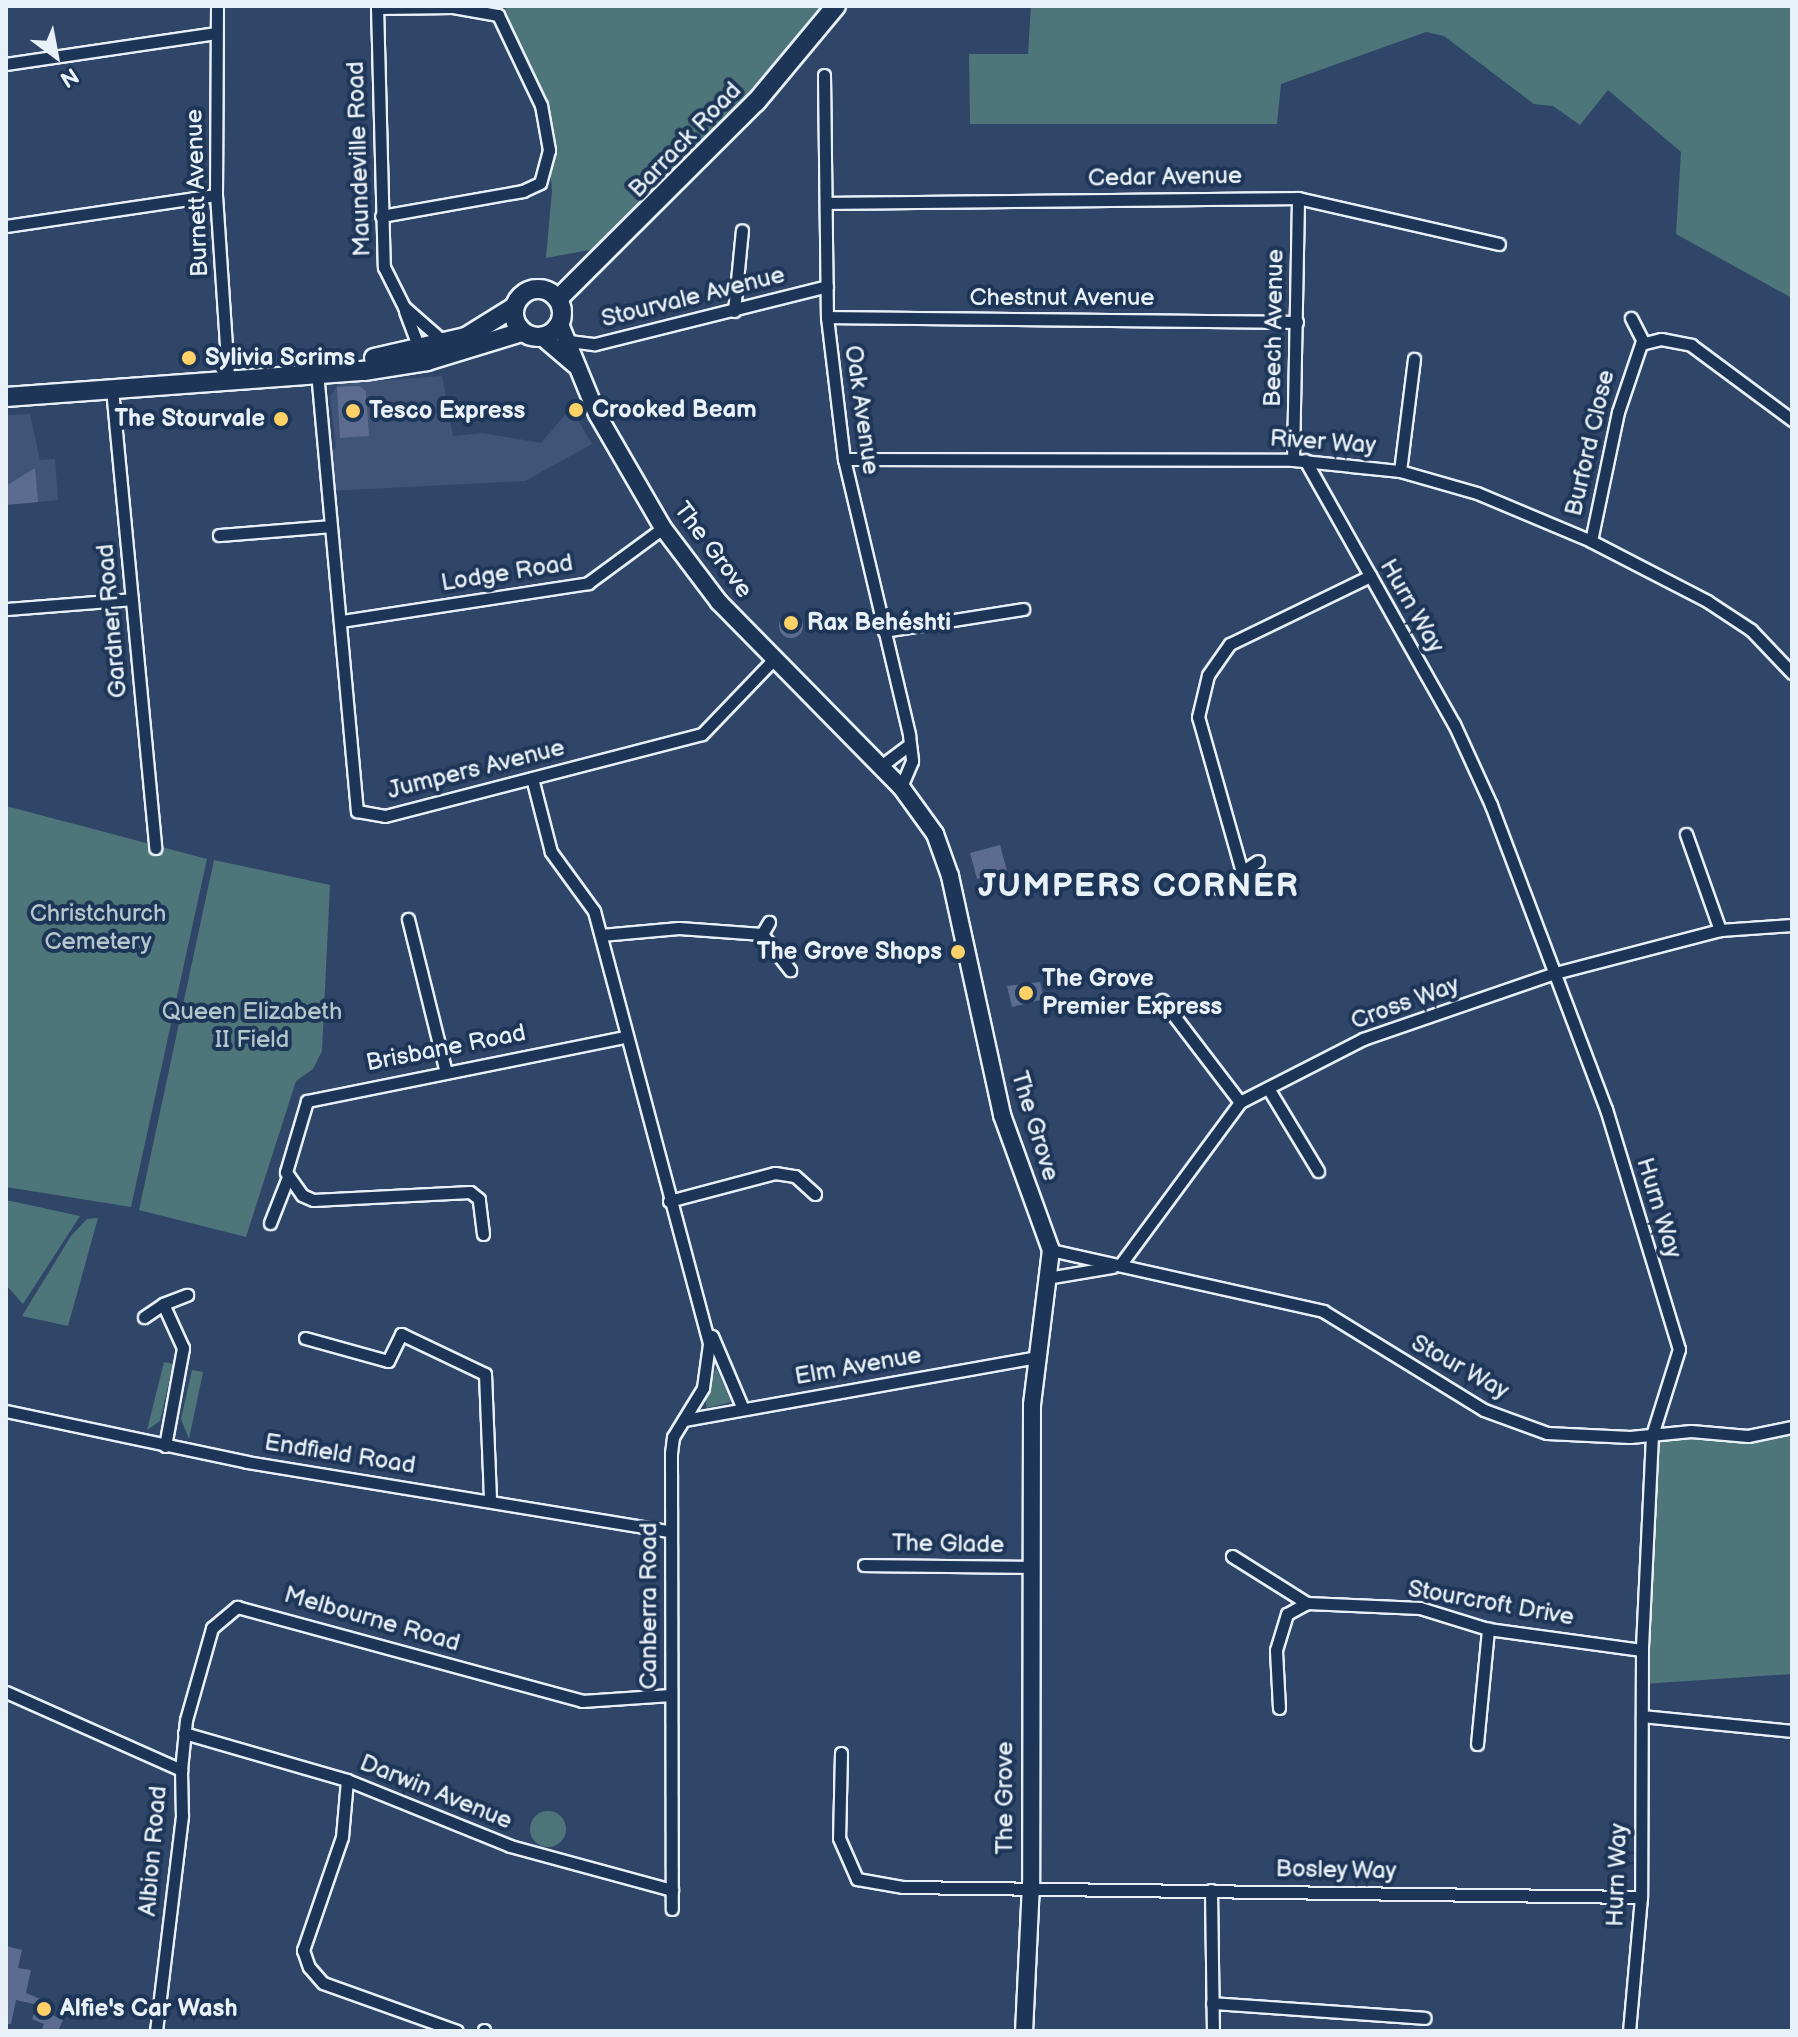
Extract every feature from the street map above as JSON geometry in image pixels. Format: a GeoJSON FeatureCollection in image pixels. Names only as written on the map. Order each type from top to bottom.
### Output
{"type":"FeatureCollection","features":[{"type":"Feature","properties":{"kind":"main road","name":"Barrack Road"},"geometry":{"type":"LineString","coordinates":[[558,299],[756,102],[836,6]]}},
{"type":"Feature","properties":{"kind":"main road"},"geometry":{"type":"LineString","coordinates":[[6,397],[317,372],[425,354],[522,332],[542,337],[560,324],[558,299],[534,289],[485,329],[445,343],[425,354]]}},
{"type":"Feature","properties":{"kind":"main road"},"geometry":{"type":"LineString","coordinates":[[514,307],[522,332]]}},
{"type":"Feature","properties":{"kind":"street","name":"Burnett Avenue"},"geometry":{"type":"LineString","coordinates":[[217,6],[216,195],[228,378]]}},
{"type":"Feature","properties":{"kind":"street"},"geometry":{"type":"LineString","coordinates":[[377,7],[466,8],[498,15],[541,105],[549,150],[540,183],[523,191],[381,216]]}},
{"type":"Feature","properties":{"kind":"street","name":"Maundeville Road"},"geometry":{"type":"LineString","coordinates":[[377,7],[384,267],[425,354]]}},
{"type":"Feature","properties":{"kind":"street"},"geometry":{"type":"LineString","coordinates":[[6,64],[216,33]]}},
{"type":"Feature","properties":{"kind":"street","name":"Oak Avenue"},"geometry":{"type":"LineString","coordinates":[[824,75],[827,317],[844,459],[912,761],[901,787]]}},
{"type":"Feature","properties":{"kind":"street"},"geometry":{"type":"LineString","coordinates":[[6,226],[216,195]]}},
{"type":"Feature","properties":{"kind":"street","name":"Cedar Avenue"},"geometry":{"type":"LineString","coordinates":[[826,203],[1298,198],[1499,244]]}},
{"type":"Feature","properties":{"kind":"street","name":"Beech Avenue"},"geometry":{"type":"LineString","coordinates":[[1298,198],[1299,460]]}},
{"type":"Feature","properties":{"kind":"street"},"geometry":{"type":"LineString","coordinates":[[734,311],[742,230]]}},
{"type":"Feature","properties":{"kind":"street","name":"Stourvale Avenue"},"geometry":{"type":"LineString","coordinates":[[569,341],[595,344],[827,286]]}},
{"type":"Feature","properties":{"kind":"street","name":"Maundeville Road"},"geometry":{"type":"LineString","coordinates":[[404,307],[445,343]]}},
{"type":"Feature","properties":{"kind":"street","name":"Chestnut Avenue"},"geometry":{"type":"LineString","coordinates":[[827,317],[1297,322]]}},
{"type":"Feature","properties":{"kind":"street"},"geometry":{"type":"LineString","coordinates":[[1631,318],[1644,343],[1691,345],[1792,420]]}},
{"type":"Feature","properties":{"kind":"street","name":"The Grove"},"geometry":{"type":"LineString","coordinates":[[560,324],[569,341],[575,365],[663,528],[773,660],[901,787],[943,853],[1002,1115],[1051,1250],[1032,1405],[1031,1884],[1024,2031]]}},
{"type":"Feature","properties":{"kind":"street","name":"The Grove"},"geometry":{"type":"LineString","coordinates":[[542,337],[575,365]]}},
{"type":"Feature","properties":{"kind":"street","name":"Burford Close"},"geometry":{"type":"LineString","coordinates":[[1591,541],[1631,362],[1644,343]]}},
{"type":"Feature","properties":{"kind":"street"},"geometry":{"type":"LineString","coordinates":[[1400,471],[1414,359]]}},
{"type":"Feature","properties":{"kind":"street","name":"Jumpers Avenue"},"geometry":{"type":"LineString","coordinates":[[317,372],[357,811],[385,816],[702,734],[773,660]]}},
{"type":"Feature","properties":{"kind":"street","name":"Gardner Road"},"geometry":{"type":"LineString","coordinates":[[112,389],[155,848]]}},
{"type":"Feature","properties":{"kind":"street","name":"River Way"},"geometry":{"type":"LineString","coordinates":[[844,459],[1299,460],[1400,471],[1477,493],[1591,541],[1729,616],[1792,673]]}},
{"type":"Feature","properties":{"kind":"street","name":"Hurn Way"},"geometry":{"type":"LineString","coordinates":[[1299,460],[1370,576],[1454,724],[1555,973],[1606,1109],[1679,1349],[1652,1435],[1642,1650],[1641,1897],[1629,2031]]}},
{"type":"Feature","properties":{"kind":"street"},"geometry":{"type":"LineString","coordinates":[[219,535],[330,526]]}},
{"type":"Feature","properties":{"kind":"street","name":"Lodge Road"},"geometry":{"type":"LineString","coordinates":[[341,621],[588,583],[663,528]]}},
{"type":"Feature","properties":{"kind":"street"},"geometry":{"type":"LineString","coordinates":[[1242,872],[1198,717],[1208,675],[1230,644],[1370,576]]}},
{"type":"Feature","properties":{"kind":"street"},"geometry":{"type":"LineString","coordinates":[[6,609],[132,599]]}},
{"type":"Feature","properties":{"kind":"street"},"geometry":{"type":"LineString","coordinates":[[884,631],[1023,609]]}},
{"type":"Feature","properties":{"kind":"street"},"geometry":{"type":"LineString","coordinates":[[881,766],[909,745]]}},
{"type":"Feature","properties":{"kind":"street","name":"Canberra Road"},"geometry":{"type":"LineString","coordinates":[[532,778],[551,852],[586,895],[601,935],[669,1201],[703,1314],[743,1409]]}},
{"type":"Feature","properties":{"kind":"street"},"geometry":{"type":"LineString","coordinates":[[1686,834],[1720,930]]}},
{"type":"Feature","properties":{"kind":"street"},"geometry":{"type":"LineString","coordinates":[[1218,888],[1258,861]]}},
{"type":"Feature","properties":{"kind":"street"},"geometry":{"type":"LineString","coordinates":[[408,919],[445,1069]]}},
{"type":"Feature","properties":{"kind":"street"},"geometry":{"type":"LineString","coordinates":[[762,934],[769,922]]}},
{"type":"Feature","properties":{"kind":"street","name":"Cross Way"},"geometry":{"type":"LineString","coordinates":[[1120,1265],[1240,1102],[1363,1039],[1555,973],[1720,930],[1792,925]]}},
{"type":"Feature","properties":{"kind":"street"},"geometry":{"type":"LineString","coordinates":[[601,935],[679,928],[762,934],[790,970]]}},
{"type":"Feature","properties":{"kind":"street"},"geometry":{"type":"LineString","coordinates":[[1162,1000],[1240,1102]]}},
{"type":"Feature","properties":{"kind":"street","name":"Brisbane Road"},"geometry":{"type":"LineString","coordinates":[[270,1223],[288,1177],[307,1101],[445,1069],[625,1037]]}},
{"type":"Feature","properties":{"kind":"street"},"geometry":{"type":"LineString","coordinates":[[1268,1088],[1318,1171]]}},
{"type":"Feature","properties":{"kind":"street"},"geometry":{"type":"LineString","coordinates":[[669,1201],[775,1173],[795,1176],[815,1194]]}},
{"type":"Feature","properties":{"kind":"street"},"geometry":{"type":"LineString","coordinates":[[288,1177],[313,1200],[476,1194],[483,1234]]}},
{"type":"Feature","properties":{"kind":"street","name":"Stour Way"},"geometry":{"type":"LineString","coordinates":[[1051,1250],[1323,1311],[1484,1410],[1547,1433],[1748,1436],[1792,1427]]}},
{"type":"Feature","properties":{"kind":"street","name":"Stour Way"},"geometry":{"type":"LineString","coordinates":[[1047,1278],[1120,1265]]}},
{"type":"Feature","properties":{"kind":"street"},"geometry":{"type":"LineString","coordinates":[[144,1317],[163,1304],[187,1295]]}},
{"type":"Feature","properties":{"kind":"street"},"geometry":{"type":"LineString","coordinates":[[163,1304],[183,1348],[165,1446]]}},
{"type":"Feature","properties":{"kind":"street","name":"Canberra Road"},"geometry":{"type":"LineString","coordinates":[[672,1909],[669,1531],[673,1437],[708,1367],[703,1314]]}},
{"type":"Feature","properties":{"kind":"street"},"geometry":{"type":"LineString","coordinates":[[305,1338],[388,1361],[401,1334],[485,1374],[490,1499]]}},
{"type":"Feature","properties":{"kind":"street","name":"Elm Avenue"},"geometry":{"type":"LineString","coordinates":[[684,1420],[1039,1357]]}},
{"type":"Feature","properties":{"kind":"street","name":"Endfield Road"},"geometry":{"type":"LineString","coordinates":[[7,1415],[165,1446],[669,1531]]}},
{"type":"Feature","properties":{"kind":"street"},"geometry":{"type":"LineString","coordinates":[[1232,1556],[1307,1603],[1287,1614],[1276,1650],[1279,1708]]}},
{"type":"Feature","properties":{"kind":"street","name":"The Glade"},"geometry":{"type":"LineString","coordinates":[[864,1565],[1032,1567]]}},
{"type":"Feature","properties":{"kind":"street","name":"Stourcroft Drive"},"geometry":{"type":"LineString","coordinates":[[1307,1603],[1420,1608],[1488,1629],[1642,1650]]}},
{"type":"Feature","properties":{"kind":"street","name":"Melbourne Road"},"geometry":{"type":"LineString","coordinates":[[181,1770],[184,1733],[212,1628],[237,1607],[582,1701],[671,1695]]}},
{"type":"Feature","properties":{"kind":"street"},"geometry":{"type":"LineString","coordinates":[[1477,1744],[1488,1629]]}},
{"type":"Feature","properties":{"kind":"street","name":"Albion Road"},"geometry":{"type":"LineString","coordinates":[[6,1692],[181,1770],[182,1816],[156,2031]]}},
{"type":"Feature","properties":{"kind":"street"},"geometry":{"type":"LineString","coordinates":[[1642,1716],[1792,1731]]}},
{"type":"Feature","properties":{"kind":"street","name":"Darwin Avenue"},"geometry":{"type":"LineString","coordinates":[[184,1733],[347,1780],[510,1846],[672,1890]]}},
{"type":"Feature","properties":{"kind":"street","name":"Bosley Way"},"geometry":{"type":"LineString","coordinates":[[841,1753],[839,1838],[857,1879],[903,1887],[1031,1884],[1641,1897]]}},
{"type":"Feature","properties":{"kind":"street"},"geometry":{"type":"LineString","coordinates":[[347,1780],[342,1837],[303,1950],[309,1967],[323,1983],[457,2031]]}},
{"type":"Feature","properties":{"kind":"street"},"geometry":{"type":"LineString","coordinates":[[1211,1890],[1213,2031]]}},
{"type":"Feature","properties":{"kind":"street"},"geometry":{"type":"LineString","coordinates":[[1212,2003],[1424,2018]]}},
{"type":"Feature","properties":{"kind":"shaded area"},"geometry":{"type":"Polygon","coordinates":[[[442,376],[453,436],[483,433],[541,443],[571,408],[592,444],[525,481],[328,491],[323,450],[336,448],[330,397],[338,384],[442,376]]]}},
{"type":"Feature","properties":{"kind":"shaded area"},"geometry":{"type":"Polygon","coordinates":[[[30,414],[40,460],[55,459],[58,500],[6,505],[6,415],[30,414]]]}},
{"type":"Feature","properties":{"kind":"green space"},"geometry":{"type":"Polygon","coordinates":[[[509,6],[832,6],[617,245],[546,258],[552,191],[546,128],[498,15],[509,6]]]}},
{"type":"Feature","properties":{"kind":"green space"},"geometry":{"type":"Polygon","coordinates":[[[1031,6],[1792,6],[1792,298],[1676,234],[1681,152],[1608,90],[1580,125],[1553,106],[1534,104],[1444,36],[1426,32],[1281,84],[1277,124],[970,124],[969,54],[1028,54],[1031,6]]]}},
{"type":"Feature","properties":{"kind":"green space","name":"Christchurch Cemetery"},"geometry":{"type":"Polygon","coordinates":[[[6,806],[207,859],[131,1207],[6,1187],[6,806]]]}},
{"type":"Feature","properties":{"kind":"green space","name":"Queen Elizabeth II Field"},"geometry":{"type":"Polygon","coordinates":[[[214,860],[330,885],[322,1051],[313,1069],[296,1081],[246,1237],[139,1210],[214,860]]]}},
{"type":"Feature","properties":{"kind":"green space"},"geometry":{"type":"Polygon","coordinates":[[[6,1200],[80,1216],[23,1304],[6,1285],[6,1200]]]}},
{"type":"Feature","properties":{"kind":"green space"},"geometry":{"type":"Polygon","coordinates":[[[98,1218],[68,1326],[22,1316],[71,1236],[87,1219],[98,1218]]]}},
{"type":"Feature","properties":{"kind":"green space"},"geometry":{"type":"Polygon","coordinates":[[[164,1362],[173,1364],[160,1421],[147,1430],[164,1362]]]}},
{"type":"Feature","properties":{"kind":"green space"},"geometry":{"type":"Polygon","coordinates":[[[716,1367],[731,1402],[707,1408],[705,1400],[716,1367]]]}},
{"type":"Feature","properties":{"kind":"green space"},"geometry":{"type":"Polygon","coordinates":[[[192,1370],[203,1372],[189,1439],[181,1419],[192,1370]]]}},
{"type":"Feature","properties":{"kind":"green space"},"geometry":{"type":"Polygon","coordinates":[[[1792,1427],[1792,1674],[1642,1684],[1652,1435],[1748,1436],[1792,1427]]]}},
{"type":"Feature","properties":{"kind":"green space"},"geometry":{"type":"Polygon","coordinates":[[[548,1811],[561,1816],[566,1829],[561,1842],[548,1847],[535,1842],[530,1829],[535,1816],[548,1811]]]}},
{"type":"Feature","properties":{"kind":"building","name":"Tesco Express"},"geometry":{"type":"Polygon","coordinates":[[[359,386],[366,391],[369,436],[340,438],[337,387],[359,386]]]}},
{"type":"Feature","properties":{"kind":"building"},"geometry":{"type":"Polygon","coordinates":[[[35,468],[38,502],[6,505],[6,486],[35,468]]]}},
{"type":"Feature","properties":{"kind":"building","name":"Rax Behéshti"},"geometry":{"type":"Polygon","coordinates":[[[791,614],[800,617],[803,626],[800,635],[791,638],[782,635],[779,626],[782,617],[791,614]]]}},
{"type":"Feature","properties":{"kind":"building"},"geometry":{"type":"Polygon","coordinates":[[[1000,845],[1007,871],[977,879],[970,853],[1000,845]]]}},
{"type":"Feature","properties":{"kind":"building","name":"The Grove Premier Express"},"geometry":{"type":"Polygon","coordinates":[[[1040,982],[1044,999],[1012,1007],[1007,986],[1040,982]]]}},
{"type":"Feature","properties":{"kind":"building"},"geometry":{"type":"Polygon","coordinates":[[[6,1946],[22,1950],[18,1968],[31,1970],[26,1993],[52,2004],[48,2013],[63,2020],[58,2031],[41,2031],[44,2024],[32,2019],[38,2005],[16,2000],[11,2024],[6,2024],[6,1946]]]}},
{"type":"Feature","properties":{"kind":"place","name":"Sylivia Scrims"},"geometry":{"type":"Point","coordinates":[189,358]}},
{"type":"Feature","properties":{"kind":"place","name":"Crooked Beam"},"geometry":{"type":"Point","coordinates":[576,410]}},
{"type":"Feature","properties":{"kind":"place","name":"Tesco Express"},"geometry":{"type":"Point","coordinates":[353,411]}},
{"type":"Feature","properties":{"kind":"place","name":"The Stourvale"},"geometry":{"type":"Point","coordinates":[281,419]}},
{"type":"Feature","properties":{"kind":"place","name":"Rax Behéshti"},"geometry":{"type":"Point","coordinates":[791,623]}},
{"type":"Feature","properties":{"kind":"place","name":"The Grove Shops"},"geometry":{"type":"Point","coordinates":[958,952]}},
{"type":"Feature","properties":{"kind":"place","name":"The Grove Premier Express"},"geometry":{"type":"Point","coordinates":[1026,993]}},
{"type":"Feature","properties":{"kind":"place","name":"Alfie's Car Wash"},"geometry":{"type":"Point","coordinates":[44,2009]}},
{"type":"Feature","properties":{"kind":"district","name":"JUMPERS CORNER"},"geometry":{"type":"Point","coordinates":[1139,887]}}]}
